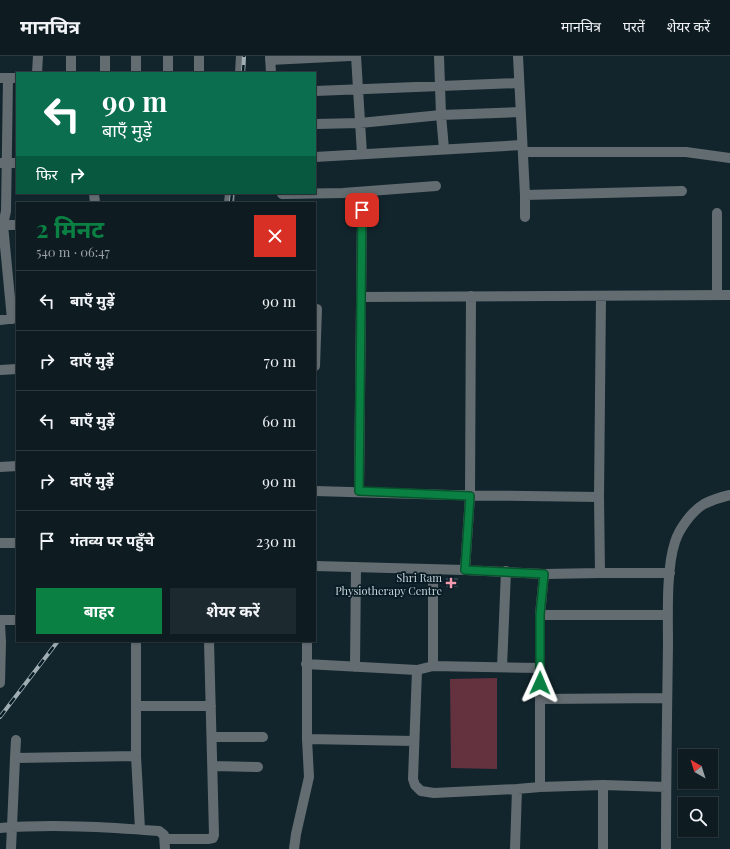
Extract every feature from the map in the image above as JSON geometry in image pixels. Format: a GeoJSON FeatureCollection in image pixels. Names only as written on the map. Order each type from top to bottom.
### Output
{"type":"FeatureCollection","features":[{"type":"Feature","properties":{"kind":"street"},"geometry":{"type":"LineString","coordinates":[[37,72],[38,56]]}},
{"type":"Feature","properties":{"kind":"street"},"geometry":{"type":"LineString","coordinates":[[71,56],[71,72]]}},
{"type":"Feature","properties":{"kind":"street"},"geometry":{"type":"LineString","coordinates":[[105,56],[105,72]]}},
{"type":"Feature","properties":{"kind":"street"},"geometry":{"type":"LineString","coordinates":[[136,56],[136,72]]}},
{"type":"Feature","properties":{"kind":"street"},"geometry":{"type":"LineString","coordinates":[[168,56],[168,72]]}},
{"type":"Feature","properties":{"kind":"street"},"geometry":{"type":"LineString","coordinates":[[199,56],[199,72]]}},
{"type":"Feature","properties":{"kind":"street"},"geometry":{"type":"LineString","coordinates":[[240,72],[241,56]]}},
{"type":"Feature","properties":{"kind":"street"},"geometry":{"type":"LineString","coordinates":[[270,72],[270,58],[350,56]]}},
{"type":"Feature","properties":{"kind":"street"},"geometry":{"type":"LineString","coordinates":[[356,56],[362,154]]}},
{"type":"Feature","properties":{"kind":"street"},"geometry":{"type":"LineString","coordinates":[[438,56],[444,149]]}},
{"type":"Feature","properties":{"kind":"street"},"geometry":{"type":"LineString","coordinates":[[518,56],[525,217]]}},
{"type":"Feature","properties":{"kind":"street"},"geometry":{"type":"LineString","coordinates":[[0,320],[14,318],[3,211],[8,163],[8,78]]}},
{"type":"Feature","properties":{"kind":"street"},"geometry":{"type":"LineString","coordinates":[[316,91],[519,83]]}},
{"type":"Feature","properties":{"kind":"street"},"geometry":{"type":"LineString","coordinates":[[316,124],[360,123],[441,115],[520,112]]}},
{"type":"Feature","properties":{"kind":"street"},"geometry":{"type":"LineString","coordinates":[[316,157],[444,149],[522,149],[686,152],[730,158]]}},
{"type":"Feature","properties":{"kind":"street"},"geometry":{"type":"LineString","coordinates":[[282,197],[436,186]]}},
{"type":"Feature","properties":{"kind":"street"},"geometry":{"type":"LineString","coordinates":[[525,195],[682,191]]}},
{"type":"Feature","properties":{"kind":"street"},"geometry":{"type":"LineString","coordinates":[[359,491],[362,210]]}},
{"type":"Feature","properties":{"kind":"street"},"geometry":{"type":"LineString","coordinates":[[717,213],[717,295]]}},
{"type":"Feature","properties":{"kind":"street"},"geometry":{"type":"LineString","coordinates":[[4,225],[16,224]]}},
{"type":"Feature","properties":{"kind":"street"},"geometry":{"type":"LineString","coordinates":[[361,297],[730,295]]}},
{"type":"Feature","properties":{"kind":"street"},"geometry":{"type":"LineString","coordinates":[[465,570],[470,496],[471,296]]}},
{"type":"Feature","properties":{"kind":"street"},"geometry":{"type":"LineString","coordinates":[[600,572],[599,497],[601,296]]}},
{"type":"Feature","properties":{"kind":"street"},"geometry":{"type":"LineString","coordinates":[[316,338],[317,309]]}},
{"type":"Feature","properties":{"kind":"street"},"geometry":{"type":"LineString","coordinates":[[0,370],[16,369]]}},
{"type":"Feature","properties":{"kind":"street"},"geometry":{"type":"LineString","coordinates":[[0,467],[16,466]]}},
{"type":"Feature","properties":{"kind":"street"},"geometry":{"type":"LineString","coordinates":[[316,491],[359,491],[470,496],[599,497]]}},
{"type":"Feature","properties":{"kind":"street"},"geometry":{"type":"LineString","coordinates":[[666,849],[668,615],[670,573],[675,541],[679,532],[703,505],[730,495]]}},
{"type":"Feature","properties":{"kind":"street"},"geometry":{"type":"LineString","coordinates":[[0,543],[16,543]]}},
{"type":"Feature","properties":{"kind":"street"},"geometry":{"type":"LineString","coordinates":[[316,566],[506,571],[544,574],[600,572],[670,573]]}},
{"type":"Feature","properties":{"kind":"street"},"geometry":{"type":"LineString","coordinates":[[355,667],[356,567]]}},
{"type":"Feature","properties":{"kind":"street"},"geometry":{"type":"LineString","coordinates":[[433,570],[433,666]]}},
{"type":"Feature","properties":{"kind":"street"},"geometry":{"type":"LineString","coordinates":[[502,667],[506,571]]}},
{"type":"Feature","properties":{"kind":"street"},"geometry":{"type":"LineString","coordinates":[[540,787],[540,615],[544,574]]}},
{"type":"Feature","properties":{"kind":"street"},"geometry":{"type":"LineString","coordinates":[[540,615],[668,615]]}},
{"type":"Feature","properties":{"kind":"street"},"geometry":{"type":"LineString","coordinates":[[0,620],[16,620]]}},
{"type":"Feature","properties":{"kind":"street"},"geometry":{"type":"LineString","coordinates":[[0,624],[0,683]]}},
{"type":"Feature","properties":{"kind":"street"},"geometry":{"type":"LineString","coordinates":[[136,642],[136,756],[140,830]]}},
{"type":"Feature","properties":{"kind":"street"},"geometry":{"type":"LineString","coordinates":[[0,828],[114,827],[159,831],[164,835],[165,844],[208,839],[214,836],[209,642]]}},
{"type":"Feature","properties":{"kind":"street"},"geometry":{"type":"LineString","coordinates":[[294,849],[309,777],[307,738],[307,642]]}},
{"type":"Feature","properties":{"kind":"street"},"geometry":{"type":"LineString","coordinates":[[306,664],[417,670],[433,666],[540,668]]}},
{"type":"Feature","properties":{"kind":"street"},"geometry":{"type":"LineString","coordinates":[[417,670],[413,779],[416,786],[421,791],[443,793],[603,785],[666,787]]}},
{"type":"Feature","properties":{"kind":"street"},"geometry":{"type":"LineString","coordinates":[[540,699],[667,698]]}},
{"type":"Feature","properties":{"kind":"street"},"geometry":{"type":"LineString","coordinates":[[136,706],[211,706]]}},
{"type":"Feature","properties":{"kind":"street"},"geometry":{"type":"LineString","coordinates":[[212,736],[263,736]]}},
{"type":"Feature","properties":{"kind":"street"},"geometry":{"type":"LineString","coordinates":[[307,738],[414,741]]}},
{"type":"Feature","properties":{"kind":"street"},"geometry":{"type":"LineString","coordinates":[[11,849],[16,740]]}},
{"type":"Feature","properties":{"kind":"street"},"geometry":{"type":"LineString","coordinates":[[14,758],[136,756]]}},
{"type":"Feature","properties":{"kind":"street"},"geometry":{"type":"LineString","coordinates":[[213,766],[258,767]]}},
{"type":"Feature","properties":{"kind":"street"},"geometry":{"type":"LineString","coordinates":[[603,785],[603,849]]}},
{"type":"Feature","properties":{"kind":"street"},"geometry":{"type":"LineString","coordinates":[[514,849],[517,789]]}},
{"type":"Feature","properties":{"kind":"shaded area"},"geometry":{"type":"Polygon","coordinates":[[[497,678],[497,769],[451,768],[450,679],[497,678]]]}},
{"type":"Feature","properties":{"kind":"building"},"geometry":{"type":"Polygon","coordinates":[[[446,578],[458,578],[458,587],[446,587],[446,578]]]}},
{"type":"Feature","properties":{"kind":"railway"},"geometry":{"type":"LineString","coordinates":[[243,72],[244,56]]}},
{"type":"Feature","properties":{"kind":"railway"},"geometry":{"type":"LineString","coordinates":[[231,202],[232,194]]}},
{"type":"Feature","properties":{"kind":"railway"},"geometry":{"type":"LineString","coordinates":[[0,717],[57,642]]}},
{"type":"Feature","properties":{"kind":"place","name":"Shri Ram Physiotherapy Centre"},"geometry":{"type":"Point","coordinates":[451,583]}},
{"type":"Feature","properties":{"kind":"route"},"geometry":{"type":"LineString","coordinates":[[362,210],[359,491],[470,496],[465,570],[544,574],[540,615],[540,683]]}}]}
